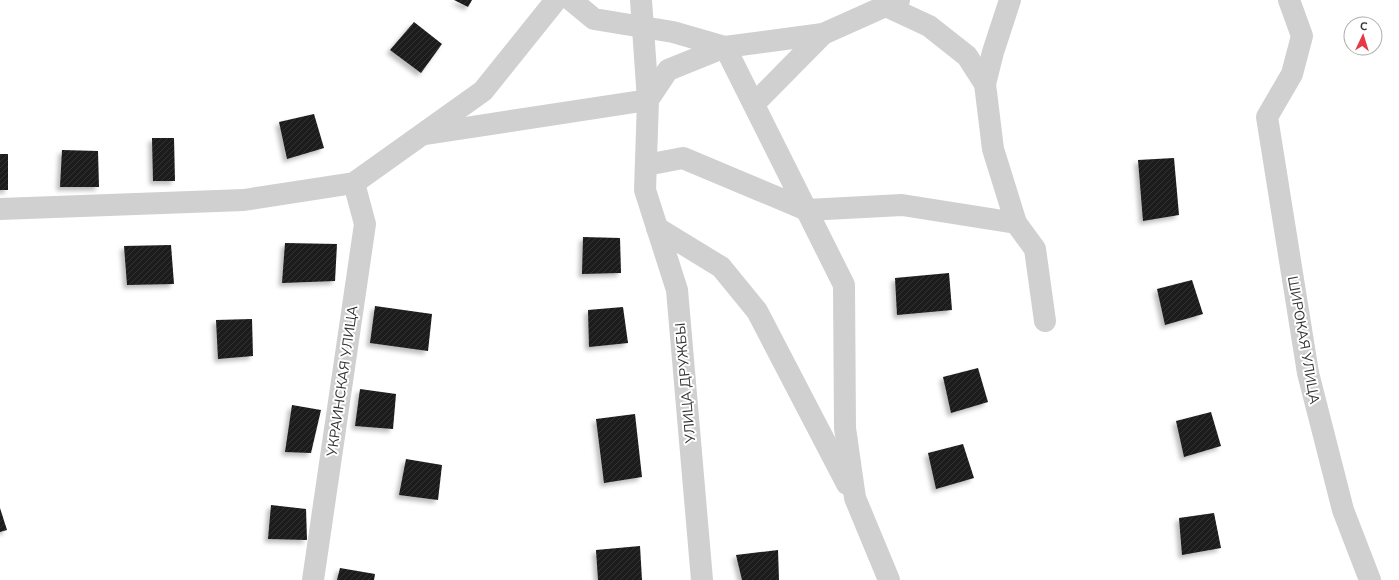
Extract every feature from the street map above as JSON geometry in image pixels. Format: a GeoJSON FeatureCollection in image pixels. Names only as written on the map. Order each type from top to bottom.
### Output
{"type":"FeatureCollection","features":[{"type":"Feature","properties":{"kind":"street"},"geometry":{"type":"LineString","coordinates":[[0,209],[244,200],[354,183],[483,91],[556,0]]}},
{"type":"Feature","properties":{"kind":"street"},"geometry":{"type":"LineString","coordinates":[[571,0],[594,19],[673,32],[725,47],[844,285],[845,428],[855,498]]}},
{"type":"Feature","properties":{"kind":"street","name":"УЛИЦА ДРУЖБЫ"},"geometry":{"type":"LineString","coordinates":[[641,0],[648,100],[645,190],[677,290],[702,580]]}},
{"type":"Feature","properties":{"kind":"street"},"geometry":{"type":"LineString","coordinates":[[1010,0],[993,52],[985,84],[993,149],[1016,222],[1035,249],[1046,321]]}},
{"type":"Feature","properties":{"kind":"street","name":"ШИРОКАЯ УЛИЦА"},"geometry":{"type":"LineString","coordinates":[[1289,0],[1302,36],[1292,74],[1267,117],[1308,373],[1343,510],[1370,580]]}},
{"type":"Feature","properties":{"kind":"street"},"geometry":{"type":"LineString","coordinates":[[420,135],[648,100],[668,70],[725,47],[823,34],[893,3],[929,26],[967,56],[985,84]]}},
{"type":"Feature","properties":{"kind":"street"},"geometry":{"type":"LineString","coordinates":[[754,104],[823,34]]}},
{"type":"Feature","properties":{"kind":"street"},"geometry":{"type":"LineString","coordinates":[[646,165],[683,158],[807,210],[902,205],[1016,222]]}},
{"type":"Feature","properties":{"kind":"street","name":"УКРАИНСКАЯ УЛИЦА"},"geometry":{"type":"LineString","coordinates":[[313,580],[364,224],[354,183]]}},
{"type":"Feature","properties":{"kind":"street"},"geometry":{"type":"LineString","coordinates":[[657,228],[721,267],[757,311],[855,498],[889,580]]}},
{"type":"Feature","properties":{"kind":"building"},"geometry":{"type":"Polygon","coordinates":[[[454,0],[472,0],[468,7],[454,0]]]}},
{"type":"Feature","properties":{"kind":"building"},"geometry":{"type":"Polygon","coordinates":[[[414,22],[442,44],[421,73],[390,50],[414,22]]]}},
{"type":"Feature","properties":{"kind":"building"},"geometry":{"type":"Polygon","coordinates":[[[314,114],[324,148],[287,159],[279,122],[314,114]]]}},
{"type":"Feature","properties":{"kind":"building"},"geometry":{"type":"Polygon","coordinates":[[[152,138],[174,138],[175,181],[153,181],[152,138]]]}},
{"type":"Feature","properties":{"kind":"building"},"geometry":{"type":"Polygon","coordinates":[[[62,150],[98,151],[99,187],[60,187],[62,150]]]}},
{"type":"Feature","properties":{"kind":"building"},"geometry":{"type":"Polygon","coordinates":[[[0,154],[8,154],[8,190],[0,190],[0,154]]]}},
{"type":"Feature","properties":{"kind":"building"},"geometry":{"type":"Polygon","coordinates":[[[1174,158],[1179,215],[1143,221],[1138,160],[1174,158]]]}},
{"type":"Feature","properties":{"kind":"building"},"geometry":{"type":"Polygon","coordinates":[[[583,237],[620,238],[621,273],[582,274],[583,237]]]}},
{"type":"Feature","properties":{"kind":"building"},"geometry":{"type":"Polygon","coordinates":[[[285,243],[337,244],[335,281],[282,283],[285,243]]]}},
{"type":"Feature","properties":{"kind":"building"},"geometry":{"type":"Polygon","coordinates":[[[171,245],[174,284],[127,285],[124,246],[171,245]]]}},
{"type":"Feature","properties":{"kind":"building"},"geometry":{"type":"Polygon","coordinates":[[[949,273],[952,310],[897,315],[895,278],[949,273]]]}},
{"type":"Feature","properties":{"kind":"building"},"geometry":{"type":"Polygon","coordinates":[[[1192,280],[1203,314],[1165,325],[1157,289],[1192,280]]]}},
{"type":"Feature","properties":{"kind":"building"},"geometry":{"type":"Polygon","coordinates":[[[375,306],[432,314],[428,351],[370,343],[375,306]]]}},
{"type":"Feature","properties":{"kind":"building"},"geometry":{"type":"Polygon","coordinates":[[[623,307],[628,343],[589,347],[588,310],[623,307]]]}},
{"type":"Feature","properties":{"kind":"building"},"geometry":{"type":"Polygon","coordinates":[[[252,319],[253,356],[218,359],[216,320],[252,319]]]}},
{"type":"Feature","properties":{"kind":"building"},"geometry":{"type":"Polygon","coordinates":[[[978,368],[988,402],[951,413],[943,377],[978,368]]]}},
{"type":"Feature","properties":{"kind":"building"},"geometry":{"type":"Polygon","coordinates":[[[360,389],[396,394],[393,429],[355,426],[360,389]]]}},
{"type":"Feature","properties":{"kind":"building"},"geometry":{"type":"Polygon","coordinates":[[[292,405],[321,410],[311,453],[285,452],[292,405]]]}},
{"type":"Feature","properties":{"kind":"building"},"geometry":{"type":"Polygon","coordinates":[[[1211,412],[1221,446],[1184,457],[1176,421],[1211,412]]]}},
{"type":"Feature","properties":{"kind":"building"},"geometry":{"type":"Polygon","coordinates":[[[635,414],[642,477],[604,483],[596,419],[635,414]]]}},
{"type":"Feature","properties":{"kind":"building"},"geometry":{"type":"Polygon","coordinates":[[[963,444],[974,478],[936,489],[928,453],[963,444]]]}},
{"type":"Feature","properties":{"kind":"building"},"geometry":{"type":"Polygon","coordinates":[[[406,459],[442,465],[438,500],[399,495],[406,459]]]}},
{"type":"Feature","properties":{"kind":"building"},"geometry":{"type":"Polygon","coordinates":[[[271,505],[306,509],[307,540],[268,539],[271,505]]]}},
{"type":"Feature","properties":{"kind":"building"},"geometry":{"type":"Polygon","coordinates":[[[0,508],[7,530],[0,532],[0,508]]]}},
{"type":"Feature","properties":{"kind":"building"},"geometry":{"type":"Polygon","coordinates":[[[1214,513],[1221,548],[1182,555],[1179,518],[1214,513]]]}},
{"type":"Feature","properties":{"kind":"building"},"geometry":{"type":"Polygon","coordinates":[[[640,546],[642,580],[598,580],[596,550],[640,546]]]}},
{"type":"Feature","properties":{"kind":"building"},"geometry":{"type":"Polygon","coordinates":[[[778,550],[779,580],[742,580],[736,555],[778,550]]]}},
{"type":"Feature","properties":{"kind":"building"},"geometry":{"type":"Polygon","coordinates":[[[340,568],[375,574],[374,580],[337,580],[340,568]]]}}]}
